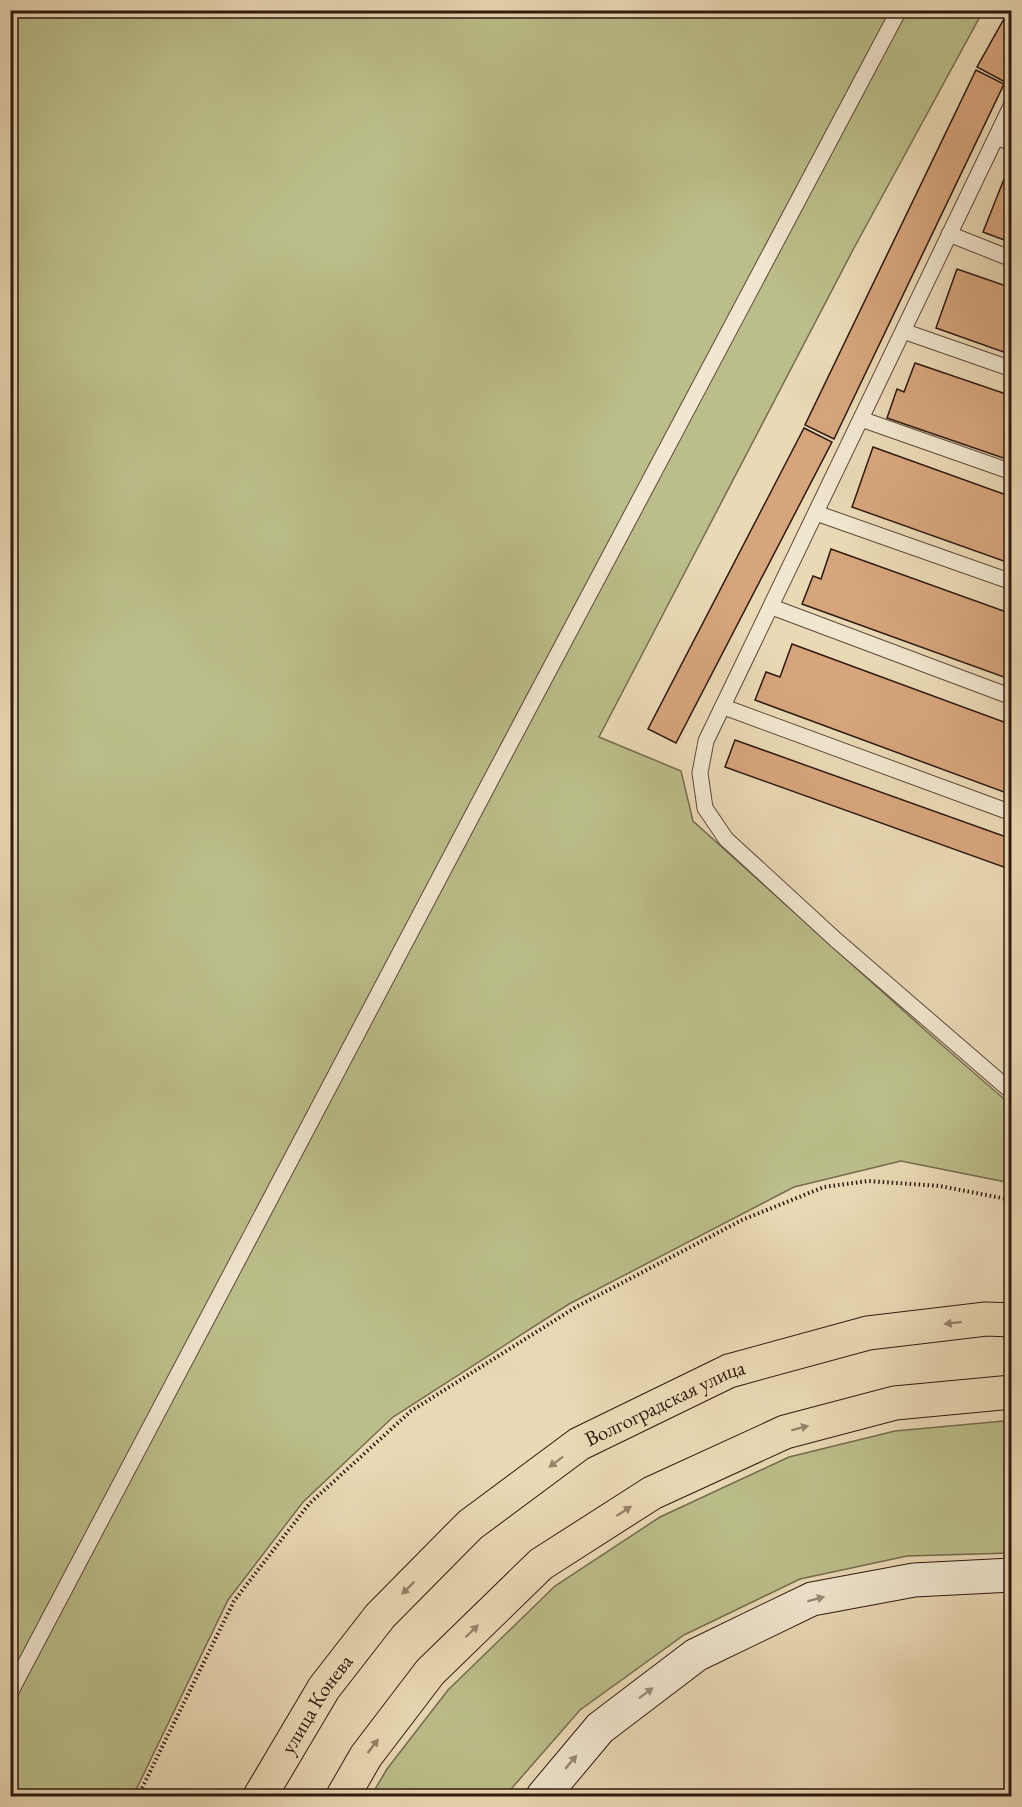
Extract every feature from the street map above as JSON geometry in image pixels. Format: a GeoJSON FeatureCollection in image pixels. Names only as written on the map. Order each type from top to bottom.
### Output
{"type":"FeatureCollection","features":[{"type":"Feature","properties":{"kind":"main road","name":"Волгоградская улица"},"geometry":{"type":"LineString","coordinates":[[380,1616],[470,1525],[579,1444],[729,1371],[868,1333],[986,1320],[1011,1320]]}},
{"type":"Feature","properties":{"kind":"main road"},"geometry":{"type":"LineString","coordinates":[[343,1797],[366,1756],[430,1672],[541,1564],[652,1493],[785,1432],[896,1403],[1011,1392]]}},
{"type":"Feature","properties":{"kind":"main road"},"geometry":{"type":"LineString","coordinates":[[543,1797],[600,1728],[696,1655],[812,1599],[914,1580],[1011,1575]]}},
{"type":"Feature","properties":{"kind":"main road","name":"улица Конева"},"geometry":{"type":"LineString","coordinates":[[260,1797],[324,1688],[380,1616]]}},
{"type":"Feature","properties":{"kind":"lane"},"geometry":{"type":"LineString","coordinates":[[10,1693],[899,10]]}},
{"type":"Feature","properties":{"kind":"lane"},"geometry":{"type":"LineString","coordinates":[[1011,104],[706,741],[700,773],[705,808],[726,838],[836,940],[1011,1092]]}},
{"type":"Feature","properties":{"kind":"lane"},"geometry":{"type":"LineString","coordinates":[[996,137],[1011,143]]}},
{"type":"Feature","properties":{"kind":"lane"},"geometry":{"type":"LineString","coordinates":[[949,234],[1011,259]]}},
{"type":"Feature","properties":{"kind":"lane"},"geometry":{"type":"LineString","coordinates":[[903,331],[1011,369]]}},
{"type":"Feature","properties":{"kind":"lane"},"geometry":{"type":"LineString","coordinates":[[861,419],[1011,472]]}},
{"type":"Feature","properties":{"kind":"lane"},"geometry":{"type":"LineString","coordinates":[[816,513],[1011,582]]}},
{"type":"Feature","properties":{"kind":"lane"},"geometry":{"type":"LineString","coordinates":[[772,607],[1011,697]]}},
{"type":"Feature","properties":{"kind":"lane"},"geometry":{"type":"LineString","coordinates":[[724,706],[1011,813]]}},
{"type":"Feature","properties":{"kind":"path"},"geometry":{"type":"LineString","coordinates":[[138,1797],[234,1601],[309,1504],[411,1411],[576,1307],[742,1220],[824,1186],[868,1181],[930,1185],[1011,1200]]}},
{"type":"Feature","properties":{"kind":"green space"},"geometry":{"type":"Polygon","coordinates":[[[11,11],[983,11],[854,248],[599,737],[681,771],[693,821],[1011,1105],[1011,1183],[901,1161],[794,1187],[569,1304],[393,1417],[303,1502],[228,1600],[133,1796],[11,1796],[11,11]]]}},
{"type":"Feature","properties":{"kind":"green space"},"geometry":{"type":"Polygon","coordinates":[[[1011,1421],[1011,1553],[907,1556],[800,1579],[684,1635],[580,1710],[505,1796],[371,1796],[387,1769],[448,1690],[555,1586],[660,1517],[789,1457],[895,1431],[1011,1421]]]}},
{"type":"Feature","properties":{"kind":"building"},"geometry":{"type":"Polygon","coordinates":[[[1009,10],[1012,10],[1012,71],[1005,82],[977,67],[1009,10]]]}},
{"type":"Feature","properties":{"kind":"building"},"geometry":{"type":"Polygon","coordinates":[[[976,70],[1004,84],[834,439],[805,425],[976,70]]]}},
{"type":"Feature","properties":{"kind":"building"},"geometry":{"type":"Polygon","coordinates":[[[1006,174],[1012,177],[1012,243],[983,232],[1006,174]]]}},
{"type":"Feature","properties":{"kind":"building"},"geometry":{"type":"Polygon","coordinates":[[[957,269],[1012,288],[1012,355],[936,328],[957,269]]]}},
{"type":"Feature","properties":{"kind":"building"},"geometry":{"type":"Polygon","coordinates":[[[915,363],[1012,396],[1012,461],[887,418],[897,389],[904,392],[915,363]]]}},
{"type":"Feature","properties":{"kind":"building"},"geometry":{"type":"Polygon","coordinates":[[[804,428],[832,442],[676,743],[648,729],[804,428]]]}},
{"type":"Feature","properties":{"kind":"building"},"geometry":{"type":"Polygon","coordinates":[[[873,447],[1012,497],[1012,564],[852,507],[873,447]]]}},
{"type":"Feature","properties":{"kind":"building"},"geometry":{"type":"Polygon","coordinates":[[[831,549],[1012,614],[1012,680],[802,604],[813,576],[821,579],[831,549]]]}},
{"type":"Feature","properties":{"kind":"building"},"geometry":{"type":"Polygon","coordinates":[[[792,644],[1012,725],[1012,795],[755,700],[766,672],[780,677],[792,644]]]}},
{"type":"Feature","properties":{"kind":"building"},"geometry":{"type":"Polygon","coordinates":[[[735,740],[1012,839],[1012,870],[725,767],[735,740]]]}}]}
